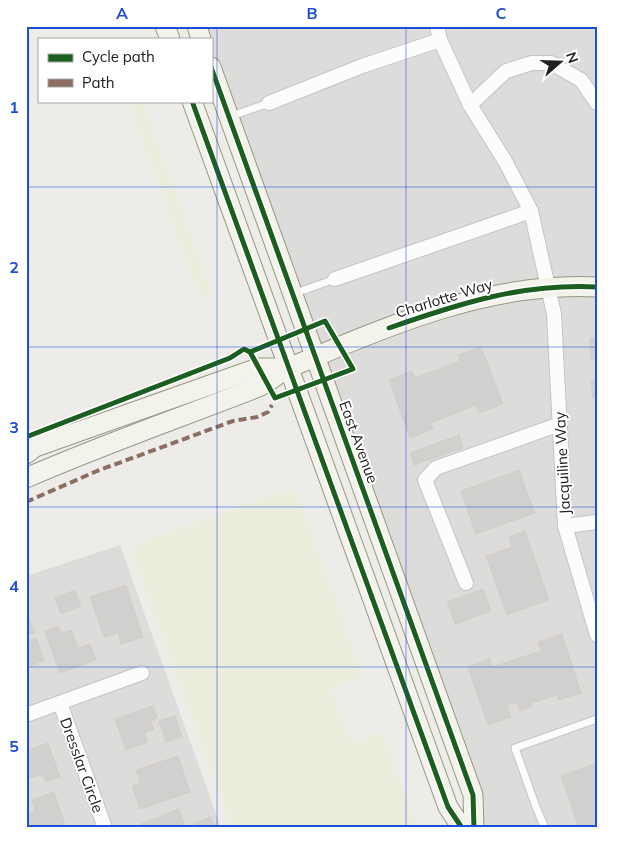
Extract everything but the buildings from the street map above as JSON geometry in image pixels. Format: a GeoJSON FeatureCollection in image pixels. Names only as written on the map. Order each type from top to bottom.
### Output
{"type":"FeatureCollection","features":[{"type":"Feature","properties":{"kind":"main road"},"geometry":{"type":"LineString","coordinates":[[165,26],[170,38]]}},
{"type":"Feature","properties":{"kind":"main road"},"geometry":{"type":"LineString","coordinates":[[197,26],[201,38]]}},
{"type":"Feature","properties":{"kind":"main road","name":"East Avenue"},"geometry":{"type":"LineString","coordinates":[[212,70],[314,357],[474,795],[474,828]]}},
{"type":"Feature","properties":{"kind":"main road"},"geometry":{"type":"LineString","coordinates":[[192,102],[448,807],[462,828]]}},
{"type":"Feature","properties":{"kind":"main road","name":"Charlotte Way"},"geometry":{"type":"LineString","coordinates":[[26,478],[196,409],[258,387],[288,368],[314,357],[458,304],[504,292],[597,286]]}},
{"type":"Feature","properties":{"kind":"main road","name":"Charlotte Way"},"geometry":{"type":"LineString","coordinates":[[26,454],[35,447],[258,368],[288,368]]}},
{"type":"Feature","properties":{"kind":"street"},"geometry":{"type":"LineString","coordinates":[[269,103],[438,33]]}},
{"type":"Feature","properties":{"kind":"street","name":"Jacquiline Way"},"geometry":{"type":"LineString","coordinates":[[438,33],[470,105],[505,161],[531,211],[546,288],[554,314],[565,526],[597,635]]}},
{"type":"Feature","properties":{"kind":"street"},"geometry":{"type":"LineString","coordinates":[[470,105],[506,71],[532,63],[551,63],[581,80],[597,103]]}},
{"type":"Feature","properties":{"kind":"street"},"geometry":{"type":"LineString","coordinates":[[335,279],[531,211]]}},
{"type":"Feature","properties":{"kind":"street"},"geometry":{"type":"LineString","coordinates":[[466,583],[425,480],[436,468],[560,424]]}},
{"type":"Feature","properties":{"kind":"street"},"geometry":{"type":"LineString","coordinates":[[565,526],[597,522]]}},
{"type":"Feature","properties":{"kind":"street"},"geometry":{"type":"LineString","coordinates":[[26,715],[142,673]]}},
{"type":"Feature","properties":{"kind":"street","name":"Dresslar Circle"},"geometry":{"type":"LineString","coordinates":[[60,703],[105,828]]}},
{"type":"Feature","properties":{"kind":"lane"},"geometry":{"type":"LineString","coordinates":[[229,117],[269,103]]}},
{"type":"Feature","properties":{"kind":"lane"},"geometry":{"type":"LineString","coordinates":[[292,294],[335,279]]}},
{"type":"Feature","properties":{"kind":"lane"},"geometry":{"type":"LineString","coordinates":[[546,828],[514,748],[597,719]]}},
{"type":"Feature","properties":{"kind":"shaded area"},"geometry":{"type":"Polygon","coordinates":[[[197,26],[597,26],[597,828],[474,828],[473,795],[212,69],[212,38],[202,38],[197,26]]]}},
{"type":"Feature","properties":{"kind":"shaded area"},"geometry":{"type":"Polygon","coordinates":[[[120,545],[221,828],[26,828],[26,576],[120,545]]]}},
{"type":"Feature","properties":{"kind":"green space"},"geometry":{"type":"Polygon","coordinates":[[[129,102],[142,102],[211,293],[200,297],[129,102]]]}},
{"type":"Feature","properties":{"kind":"green space"},"geometry":{"type":"Polygon","coordinates":[[[285,490],[298,495],[363,677],[331,689],[351,743],[383,732],[417,828],[232,828],[133,554],[142,542],[285,490]]]}},
{"type":"Feature","properties":{"kind":"marked path"},"geometry":{"type":"LineString","coordinates":[[26,502],[97,471],[233,421],[257,417],[268,412],[272,405]]}},
{"type":"Feature","properties":{"kind":"cycle path"},"geometry":{"type":"LineString","coordinates":[[212,70],[473,795],[474,828]]}},
{"type":"Feature","properties":{"kind":"cycle path"},"geometry":{"type":"LineString","coordinates":[[192,102],[448,807],[462,828]]}},
{"type":"Feature","properties":{"kind":"cycle path"},"geometry":{"type":"LineString","coordinates":[[389,328],[465,303],[516,292],[543,288],[597,287]]}},
{"type":"Feature","properties":{"kind":"cycle path"},"geometry":{"type":"LineString","coordinates":[[26,437],[230,358],[244,349],[250,352],[275,398],[353,369],[325,321],[250,352]]}}]}
